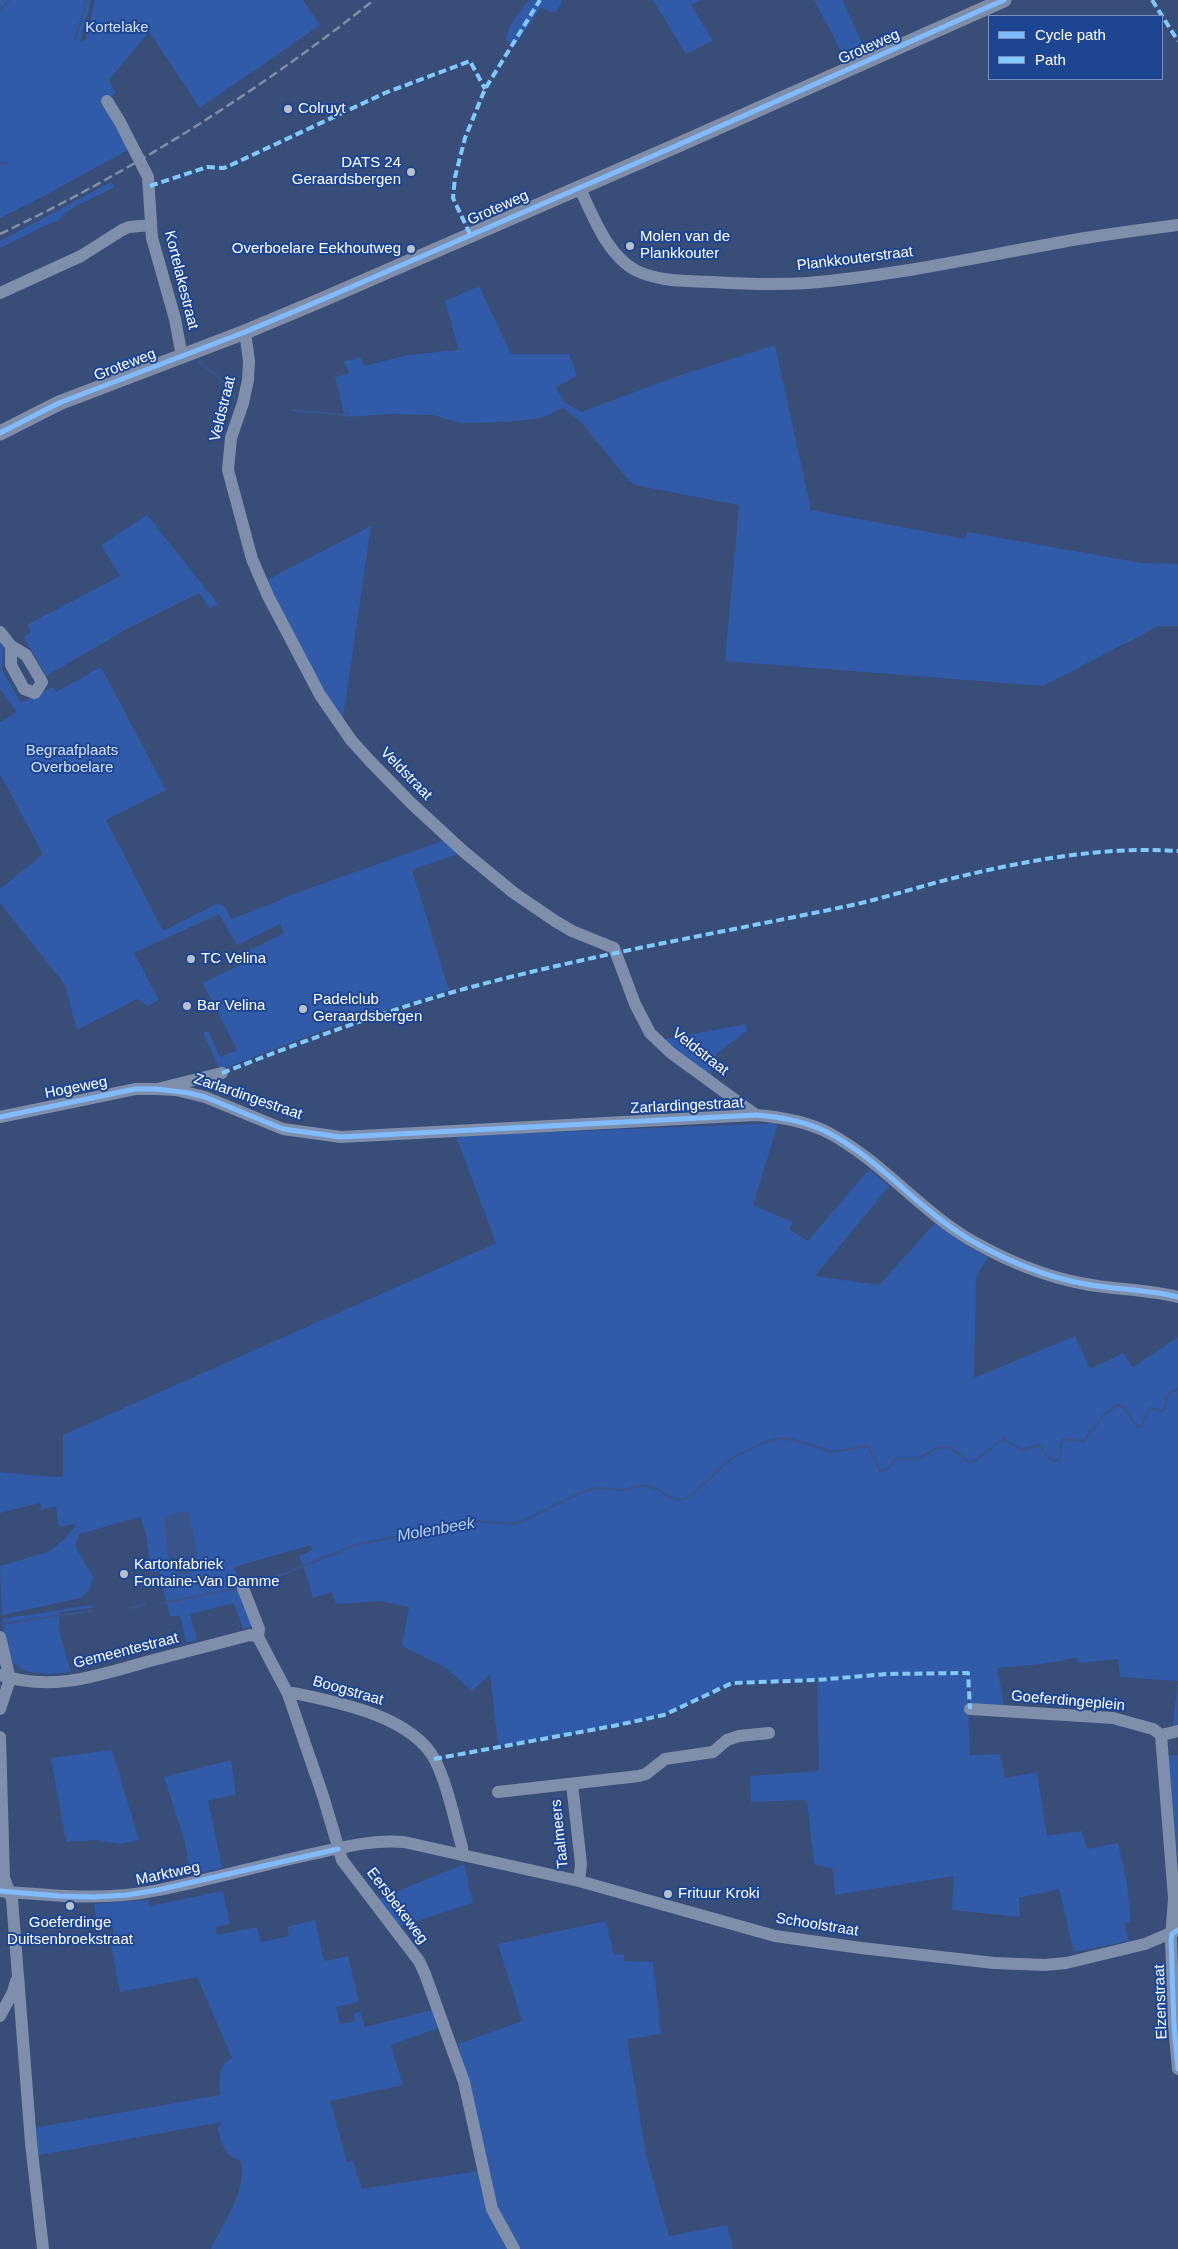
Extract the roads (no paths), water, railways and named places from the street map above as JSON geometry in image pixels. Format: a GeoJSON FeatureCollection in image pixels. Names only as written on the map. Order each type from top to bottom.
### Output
{"type":"FeatureCollection","features":[{"type":"Feature","properties":{"kind":"main road","name":"Groteweg"},"geometry":{"type":"LineString","coordinates":[[0,433],[59,403],[245,332],[714,129],[1004,0]]}},
{"type":"Feature","properties":{"kind":"street","name":"Kortelakestraat"},"geometry":{"type":"LineString","coordinates":[[107,101],[148,177],[152,238],[175,319],[182,357]]}},
{"type":"Feature","properties":{"kind":"street","name":"Plankkouterstraat"},"geometry":{"type":"LineString","coordinates":[[579,186],[608,243],[619,258],[635,270],[669,280],[770,284],[808,283],[942,265],[1062,242],[1178,225]]}},
{"type":"Feature","properties":{"kind":"street"},"geometry":{"type":"LineString","coordinates":[[0,293],[81,256],[129,226],[151,225]]}},
{"type":"Feature","properties":{"kind":"street","name":"Veldstraat"},"geometry":{"type":"LineString","coordinates":[[245,332],[249,361],[248,380],[243,403],[228,450],[228,470],[252,559],[268,596],[320,695],[335,718],[351,740],[405,797],[463,851],[514,893],[555,922],[614,948],[635,1004],[650,1033],[671,1053],[756,1115]]}},
{"type":"Feature","properties":{"kind":"street"},"geometry":{"type":"LineString","coordinates":[[0,632],[11,646]]}},
{"type":"Feature","properties":{"kind":"street","name":"Hogeweg"},"geometry":{"type":"LineString","coordinates":[[0,1117],[135,1089],[157,1089],[222,1073]]}},
{"type":"Feature","properties":{"kind":"street","name":"Zarlardingestraat"},"geometry":{"type":"LineString","coordinates":[[157,1089],[176,1090],[205,1097],[283,1129],[341,1137],[756,1115],[799,1121],[828,1132],[877,1165],[944,1222],[974,1242],[1021,1264],[1080,1283],[1178,1297]]}},
{"type":"Feature","properties":{"kind":"street","name":"Eersbekeweg"},"geometry":{"type":"LineString","coordinates":[[243,1588],[259,1629],[258,1637],[288,1694],[342,1860],[419,1961],[425,1974],[464,2082],[492,2209],[514,2249]]}},
{"type":"Feature","properties":{"kind":"street","name":"Gemeentestraat"},"geometry":{"type":"LineString","coordinates":[[5,1677],[45,1683],[83,1679],[250,1635],[258,1637]]}},
{"type":"Feature","properties":{"kind":"street"},"geometry":{"type":"LineString","coordinates":[[0,1637],[5,1677],[0,1709]]}},
{"type":"Feature","properties":{"kind":"street","name":"Boogstraat"},"geometry":{"type":"LineString","coordinates":[[288,1694],[294,1693],[368,1711],[401,1727],[423,1745],[434,1759],[441,1775],[462,1847],[462,1854]]}},
{"type":"Feature","properties":{"kind":"street","name":"Goeferdingeplein"},"geometry":{"type":"LineString","coordinates":[[970,1709],[1113,1718],[1153,1730],[1161,1735]]}},
{"type":"Feature","properties":{"kind":"street"},"geometry":{"type":"LineString","coordinates":[[1175,1932],[1176,1899],[1161,1735],[1178,1731]]}},
{"type":"Feature","properties":{"kind":"street","name":"Taalmeers"},"geometry":{"type":"LineString","coordinates":[[498,1792],[639,1776],[646,1774],[665,1759],[713,1752],[720,1748],[727,1740],[739,1736],[769,1733]]}},
{"type":"Feature","properties":{"kind":"street"},"geometry":{"type":"LineString","coordinates":[[0,1737],[5,1891],[21,2004],[31,2143],[43,2249]]}},
{"type":"Feature","properties":{"kind":"street","name":"Taalmeers"},"geometry":{"type":"LineString","coordinates":[[572,1784],[581,1864],[579,1881]]}},
{"type":"Feature","properties":{"kind":"street","name":"Marktweg"},"geometry":{"type":"LineString","coordinates":[[5,1891],[77,1897],[126,1895],[158,1890],[338,1848],[390,1841],[462,1854]]}},
{"type":"Feature","properties":{"kind":"street","name":"Schoolstraat"},"geometry":{"type":"LineString","coordinates":[[462,1854],[579,1881],[775,1936],[814,1943],[994,1964],[1037,1965],[1066,1963],[1146,1944],[1175,1932]]}},
{"type":"Feature","properties":{"kind":"street","name":"Elzenstraat"},"geometry":{"type":"LineString","coordinates":[[1175,1932],[1172,1992],[1178,2069]]}},
{"type":"Feature","properties":{"kind":"street"},"geometry":{"type":"LineString","coordinates":[[0,2016],[13,1992],[17,1978]]}},
{"type":"Feature","properties":{"kind":"waterway"},"geometry":{"type":"LineString","coordinates":[[0,10],[9,0]]}},
{"type":"Feature","properties":{"kind":"waterway"},"geometry":{"type":"LineString","coordinates":[[75,39],[87,0]]}},
{"type":"Feature","properties":{"kind":"waterway"},"geometry":{"type":"LineString","coordinates":[[0,164],[8,163]]}},
{"type":"Feature","properties":{"kind":"waterway"},"geometry":{"type":"LineString","coordinates":[[199,362],[217,376],[238,401]]}},
{"type":"Feature","properties":{"kind":"waterway"},"geometry":{"type":"LineString","coordinates":[[292,410],[345,415],[348,413]]}},
{"type":"Feature","properties":{"kind":"waterway","name":"Molenbeek"},"geometry":{"type":"LineString","coordinates":[[247,1585],[287,1573],[355,1545],[473,1521],[510,1524],[521,1522],[582,1492],[595,1488],[624,1490],[648,1486],[657,1489],[671,1498],[682,1500],[694,1493],[732,1458],[765,1442],[780,1438],[794,1440],[832,1452],[867,1446],[881,1472],[889,1468],[896,1459],[918,1459],[935,1449],[945,1447],[951,1448],[968,1462],[975,1461],[1003,1439],[1023,1450],[1038,1445],[1049,1458],[1055,1461],[1060,1458],[1063,1439],[1084,1441],[1103,1416],[1117,1405],[1125,1408],[1133,1422],[1139,1427],[1142,1425],[1149,1408],[1163,1411],[1168,1394],[1178,1388]]}},
{"type":"Feature","properties":{"kind":"waterway","name":"Molenbeek"},"geometry":{"type":"LineString","coordinates":[[164,1603],[238,1588]]}},
{"type":"Feature","properties":{"kind":"waterway","name":"Molenbeek"},"geometry":{"type":"LineString","coordinates":[[130,1608],[145,1604]]}},
{"type":"Feature","properties":{"kind":"waterway","name":"Molenbeek"},"geometry":{"type":"LineString","coordinates":[[0,1624],[91,1611]]}},
{"type":"Feature","properties":{"kind":"railway"},"geometry":{"type":"LineString","coordinates":[[0,234],[98,184],[194,128],[286,66],[374,0]]}},
{"type":"Feature","properties":{"kind":"place","name":"Colruyt"},"geometry":{"type":"Point","coordinates":[288,109]}},
{"type":"Feature","properties":{"kind":"place","name":"DATS 24 Geraardsbergen"},"geometry":{"type":"Point","coordinates":[411,172]}},
{"type":"Feature","properties":{"kind":"place","name":"Molen van de Plankkouter"},"geometry":{"type":"Point","coordinates":[630,246]}},
{"type":"Feature","properties":{"kind":"place","name":"Overboelare Eekhoutweg"},"geometry":{"type":"Point","coordinates":[411,249]}},
{"type":"Feature","properties":{"kind":"place","name":"TC Velina"},"geometry":{"type":"Point","coordinates":[191,959]}},
{"type":"Feature","properties":{"kind":"place","name":"Bar Velina"},"geometry":{"type":"Point","coordinates":[187,1006]}},
{"type":"Feature","properties":{"kind":"place","name":"Padelclub Geraardsbergen"},"geometry":{"type":"Point","coordinates":[303,1009]}},
{"type":"Feature","properties":{"kind":"place","name":"Kartonfabriek Fontaine-Van Damme"},"geometry":{"type":"Point","coordinates":[124,1574]}},
{"type":"Feature","properties":{"kind":"place","name":"Frituur Kroki"},"geometry":{"type":"Point","coordinates":[668,1894]}},
{"type":"Feature","properties":{"kind":"place","name":"Goeferdinge Duitsenbroekstraat"},"geometry":{"type":"Point","coordinates":[70,1906]}},
{"type":"Feature","properties":{"kind":"park label","name":"Kortelake"},"geometry":{"type":"Point","coordinates":[117,28]}},
{"type":"Feature","properties":{"kind":"park label","name":"Begraafplaats Overboelare"},"geometry":{"type":"Point","coordinates":[72,760]}}]}
